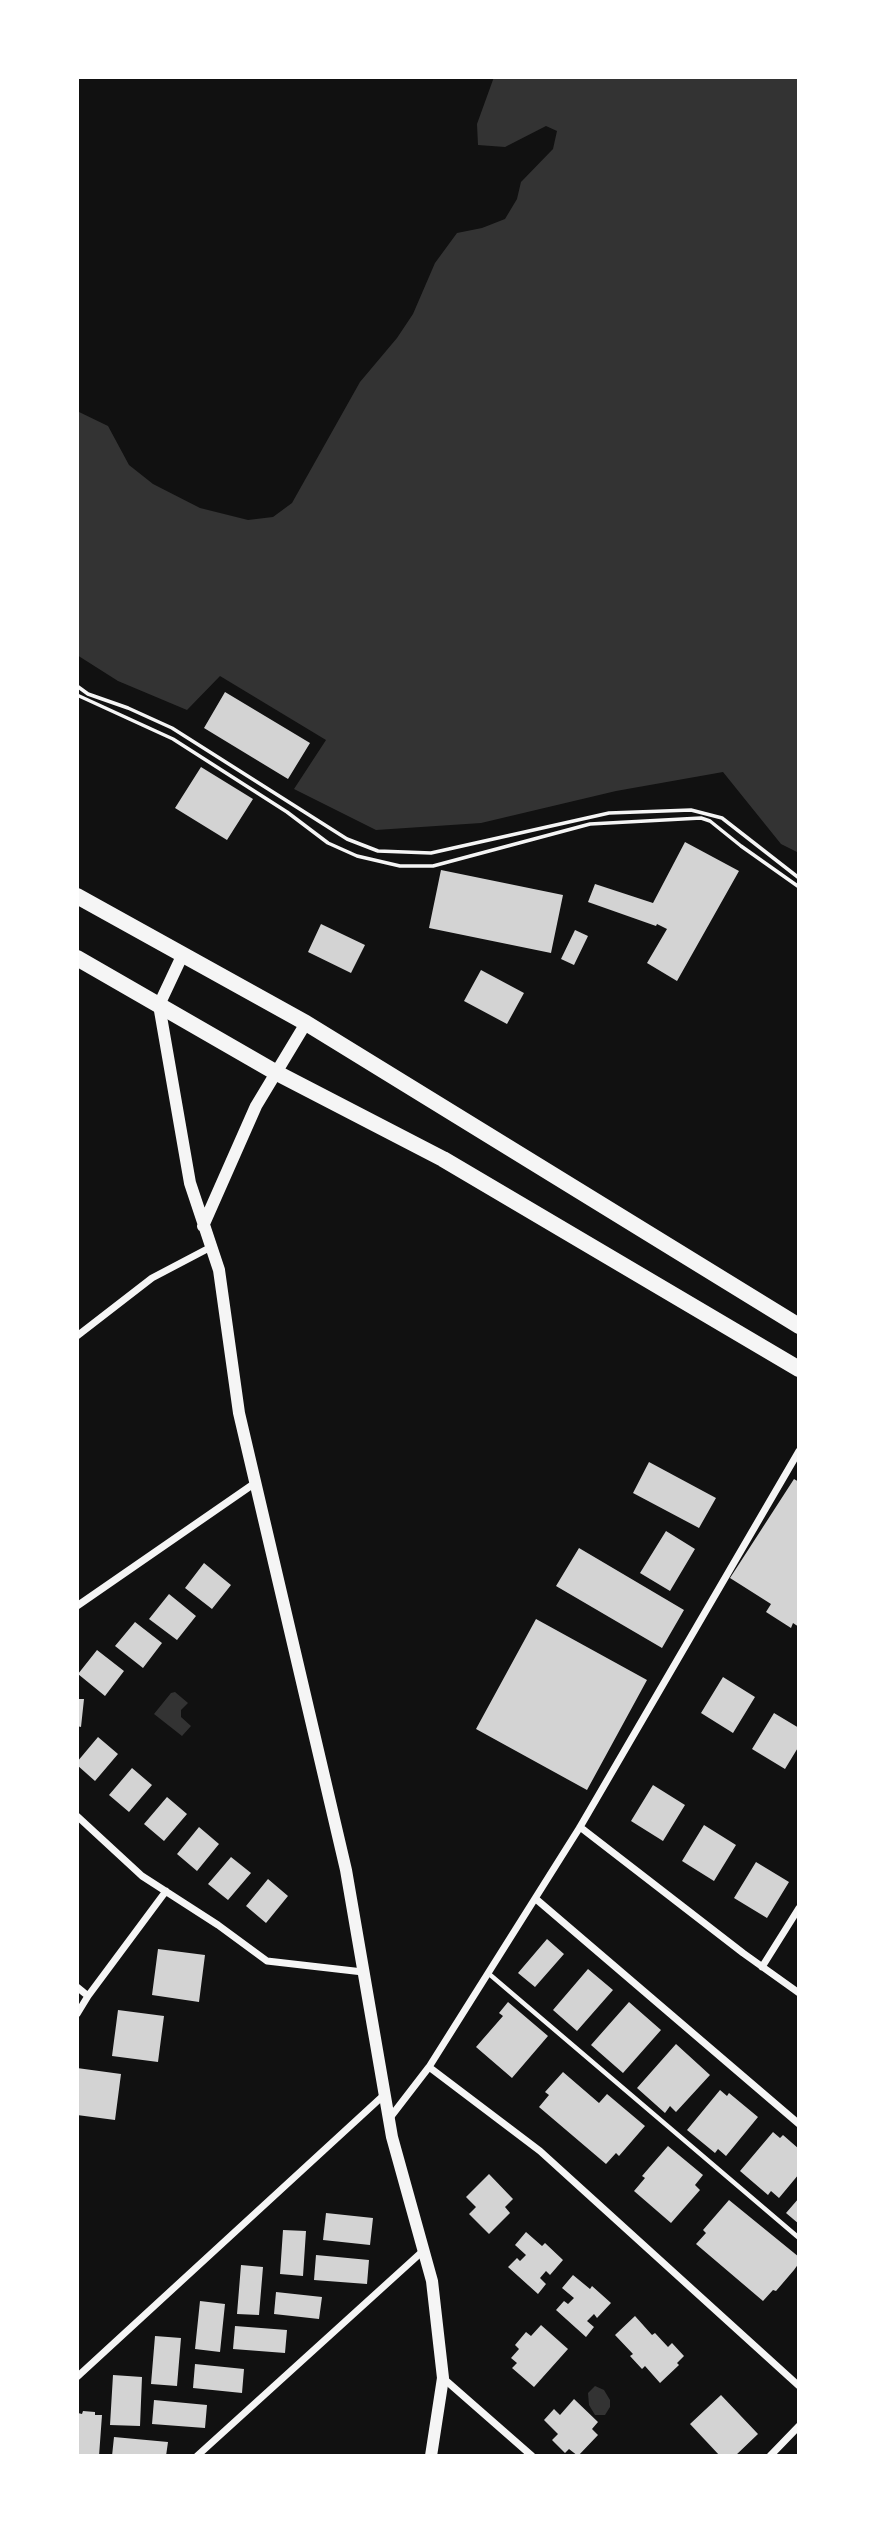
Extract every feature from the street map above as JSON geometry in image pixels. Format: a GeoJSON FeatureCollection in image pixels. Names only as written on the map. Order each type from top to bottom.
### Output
{"type":"FeatureCollection","features":[{"type":"Feature","properties":{"kind":"highway"},"geometry":{"type":"LineString","coordinates":[[77,896],[306,1023],[799,1326]]}},
{"type":"Feature","properties":{"kind":"highway"},"geometry":{"type":"LineString","coordinates":[[77,958],[275,1072],[443,1159],[799,1369]]}},
{"type":"Feature","properties":{"kind":"main road"},"geometry":{"type":"LineString","coordinates":[[182,956],[159,1005],[190,1183],[219,1270],[239,1413],[346,1870],[389,2119],[432,2281],[443,2378],[431,2456]]}},
{"type":"Feature","properties":{"kind":"main road"},"geometry":{"type":"LineString","coordinates":[[203,1226],[236,1147],[275,1072],[306,1023]]}},
{"type":"Feature","properties":{"kind":"street"},"geometry":{"type":"LineString","coordinates":[[77,1336],[152,1278],[211,1247]]}},
{"type":"Feature","properties":{"kind":"street"},"geometry":{"type":"LineString","coordinates":[[389,2119],[429,2067],[536,1899],[799,1451]]}},
{"type":"Feature","properties":{"kind":"street"},"geometry":{"type":"LineString","coordinates":[[77,1606],[255,1483]]}},
{"type":"Feature","properties":{"kind":"street"},"geometry":{"type":"LineString","coordinates":[[77,1816],[142,1876],[267,1961],[363,1972]]}},
{"type":"Feature","properties":{"kind":"street"},"geometry":{"type":"LineString","coordinates":[[580,1827],[799,1993]]}},
{"type":"Feature","properties":{"kind":"street"},"geometry":{"type":"LineString","coordinates":[[77,2014],[166,1891]]}},
{"type":"Feature","properties":{"kind":"street"},"geometry":{"type":"LineString","coordinates":[[536,1899],[799,2124]]}},
{"type":"Feature","properties":{"kind":"street"},"geometry":{"type":"LineString","coordinates":[[762,1967],[799,1908]]}},
{"type":"Feature","properties":{"kind":"street"},"geometry":{"type":"LineString","coordinates":[[77,1987],[88,1996]]}},
{"type":"Feature","properties":{"kind":"street"},"geometry":{"type":"LineString","coordinates":[[429,2067],[540,2151],[799,2386]]}},
{"type":"Feature","properties":{"kind":"street"},"geometry":{"type":"LineString","coordinates":[[77,2377],[385,2094]]}},
{"type":"Feature","properties":{"kind":"street"},"geometry":{"type":"LineString","coordinates":[[197,2456],[424,2250]]}},
{"type":"Feature","properties":{"kind":"street"},"geometry":{"type":"LineString","coordinates":[[443,2378],[532,2456]]}},
{"type":"Feature","properties":{"kind":"street"},"geometry":{"type":"LineString","coordinates":[[770,2456],[799,2426]]}},
{"type":"Feature","properties":{"kind":"lane"},"geometry":{"type":"LineString","coordinates":[[488,1973],[799,2238]]}},
{"type":"Feature","properties":{"kind":"path"},"geometry":{"type":"LineString","coordinates":[[77,685],[89,694],[172,728],[347,839],[378,851],[431,853],[609,813],[691,810],[722,818],[799,878]]}},
{"type":"Feature","properties":{"kind":"path"},"geometry":{"type":"LineString","coordinates":[[77,695],[173,739],[287,812],[328,843],[357,856],[400,866],[433,866],[590,824],[701,818],[710,821],[799,887]]}},
{"type":"Feature","properties":{"kind":"shaded area"},"geometry":{"type":"Polygon","coordinates":[[[494,77],[799,77],[799,853],[781,844],[723,772],[616,791],[481,823],[376,830],[294,789],[326,740],[220,676],[187,710],[118,681],[77,655],[77,411],[108,426],[129,465],[153,484],[200,508],[248,520],[273,517],[292,503],[360,382],[397,338],[413,314],[435,263],[457,233],[482,228],[505,219],[517,199],[521,182],[553,149],[557,131],[546,126],[505,147],[478,145],[477,124],[494,77]]]}},
{"type":"Feature","properties":{"kind":"shaded area"},"geometry":{"type":"Polygon","coordinates":[[[175,1692],[188,1703],[181,1710],[181,1717],[191,1726],[182,1736],[154,1714],[171,1693],[175,1692]]]}},
{"type":"Feature","properties":{"kind":"shaded area"},"geometry":{"type":"Polygon","coordinates":[[[595,2386],[604,2390],[610,2400],[610,2407],[605,2415],[595,2415],[589,2405],[588,2393],[595,2386]]]}},
{"type":"Feature","properties":{"kind":"building"},"geometry":{"type":"Polygon","coordinates":[[[225,692],[310,743],[288,779],[204,728],[225,692]]]}},
{"type":"Feature","properties":{"kind":"building"},"geometry":{"type":"Polygon","coordinates":[[[201,767],[253,799],[227,840],[175,808],[201,767]]]}},
{"type":"Feature","properties":{"kind":"building"},"geometry":{"type":"Polygon","coordinates":[[[685,842],[739,871],[677,981],[647,963],[667,929],[588,902],[595,884],[653,903],[685,842]]]}},
{"type":"Feature","properties":{"kind":"building"},"geometry":{"type":"Polygon","coordinates":[[[441,870],[563,895],[551,953],[429,928],[441,870]]]}},
{"type":"Feature","properties":{"kind":"building"},"geometry":{"type":"Polygon","coordinates":[[[321,924],[365,945],[351,973],[308,952],[321,924]]]}},
{"type":"Feature","properties":{"kind":"building"},"geometry":{"type":"Polygon","coordinates":[[[575,930],[588,936],[574,965],[561,959],[575,930]]]}},
{"type":"Feature","properties":{"kind":"building"},"geometry":{"type":"Polygon","coordinates":[[[481,970],[524,993],[507,1024],[464,1001],[481,970]]]}},
{"type":"Feature","properties":{"kind":"building"},"geometry":{"type":"Polygon","coordinates":[[[649,1462],[716,1498],[699,1528],[633,1493],[649,1462]]]}},
{"type":"Feature","properties":{"kind":"building"},"geometry":{"type":"Polygon","coordinates":[[[794,1479],[799,1482],[799,1627],[793,1623],[791,1628],[766,1612],[771,1604],[730,1578],[794,1479]]]}},
{"type":"Feature","properties":{"kind":"building"},"geometry":{"type":"Polygon","coordinates":[[[666,1531],[695,1549],[670,1591],[640,1573],[666,1531]]]}},
{"type":"Feature","properties":{"kind":"building"},"geometry":{"type":"Polygon","coordinates":[[[579,1548],[684,1610],[662,1648],[556,1586],[579,1548]]]}},
{"type":"Feature","properties":{"kind":"building"},"geometry":{"type":"Polygon","coordinates":[[[204,1563],[231,1585],[212,1609],[185,1588],[204,1563]]]}},
{"type":"Feature","properties":{"kind":"building"},"geometry":{"type":"Polygon","coordinates":[[[169,1594],[196,1616],[177,1640],[149,1619],[169,1594]]]}},
{"type":"Feature","properties":{"kind":"building"},"geometry":{"type":"Polygon","coordinates":[[[536,1619],[647,1680],[587,1790],[476,1729],[536,1619]]]}},
{"type":"Feature","properties":{"kind":"building"},"geometry":{"type":"Polygon","coordinates":[[[135,1622],[162,1643],[143,1668],[115,1646],[135,1622]]]}},
{"type":"Feature","properties":{"kind":"building"},"geometry":{"type":"Polygon","coordinates":[[[97,1650],[124,1671],[105,1696],[78,1674],[97,1650]]]}},
{"type":"Feature","properties":{"kind":"building"},"geometry":{"type":"Polygon","coordinates":[[[723,1677],[755,1697],[733,1733],[701,1713],[723,1677]]]}},
{"type":"Feature","properties":{"kind":"building"},"geometry":{"type":"Polygon","coordinates":[[[77,1699],[84,1699],[81,1727],[77,1726],[77,1699]]]}},
{"type":"Feature","properties":{"kind":"building"},"geometry":{"type":"Polygon","coordinates":[[[774,1713],[799,1728],[799,1746],[785,1769],[752,1749],[774,1713]]]}},
{"type":"Feature","properties":{"kind":"building"},"geometry":{"type":"Polygon","coordinates":[[[98,1737],[118,1754],[95,1781],[77,1762],[98,1737]]]}},
{"type":"Feature","properties":{"kind":"building"},"geometry":{"type":"Polygon","coordinates":[[[132,1768],[152,1785],[129,1812],[109,1795],[132,1768]]]}},
{"type":"Feature","properties":{"kind":"building"},"geometry":{"type":"Polygon","coordinates":[[[653,1785],[685,1805],[663,1841],[631,1821],[653,1785]]]}},
{"type":"Feature","properties":{"kind":"building"},"geometry":{"type":"Polygon","coordinates":[[[167,1797],[187,1814],[164,1841],[144,1824],[167,1797]]]}},
{"type":"Feature","properties":{"kind":"building"},"geometry":{"type":"Polygon","coordinates":[[[704,1825],[736,1845],[714,1881],[682,1861],[704,1825]]]}},
{"type":"Feature","properties":{"kind":"building"},"geometry":{"type":"Polygon","coordinates":[[[199,1827],[219,1844],[197,1871],[177,1854],[199,1827]]]}},
{"type":"Feature","properties":{"kind":"building"},"geometry":{"type":"Polygon","coordinates":[[[231,1857],[251,1873],[228,1900],[208,1884],[231,1857]]]}},
{"type":"Feature","properties":{"kind":"building"},"geometry":{"type":"Polygon","coordinates":[[[756,1862],[789,1882],[767,1918],[734,1898],[756,1862]]]}},
{"type":"Feature","properties":{"kind":"building"},"geometry":{"type":"Polygon","coordinates":[[[268,1879],[288,1896],[266,1923],[246,1906],[268,1879]]]}},
{"type":"Feature","properties":{"kind":"building"},"geometry":{"type":"Polygon","coordinates":[[[547,1939],[564,1954],[535,1987],[518,1973],[547,1939]]]}},
{"type":"Feature","properties":{"kind":"building"},"geometry":{"type":"Polygon","coordinates":[[[158,1949],[205,1955],[199,2002],[152,1995],[158,1949]]]}},
{"type":"Feature","properties":{"kind":"building"},"geometry":{"type":"Polygon","coordinates":[[[588,1969],[613,1990],[577,2031],[553,2010],[588,1969]]]}},
{"type":"Feature","properties":{"kind":"building"},"geometry":{"type":"Polygon","coordinates":[[[508,2002],[548,2036],[512,2078],[476,2047],[503,2016],[499,2013],[508,2002]]]}},
{"type":"Feature","properties":{"kind":"building"},"geometry":{"type":"Polygon","coordinates":[[[629,2002],[661,2030],[623,2073],[591,2045],[629,2002]]]}},
{"type":"Feature","properties":{"kind":"building"},"geometry":{"type":"Polygon","coordinates":[[[118,2010],[164,2016],[158,2062],[112,2056],[118,2010]]]}},
{"type":"Feature","properties":{"kind":"building"},"geometry":{"type":"Polygon","coordinates":[[[676,2044],[710,2075],[676,2112],[670,2106],[665,2113],[637,2088],[676,2044]]]}},
{"type":"Feature","properties":{"kind":"building"},"geometry":{"type":"Polygon","coordinates":[[[77,2068],[121,2074],[115,2120],[77,2115],[77,2068]]]}},
{"type":"Feature","properties":{"kind":"building"},"geometry":{"type":"Polygon","coordinates":[[[563,2072],[599,2103],[607,2094],[645,2126],[619,2156],[616,2153],[606,2164],[539,2107],[549,2095],[545,2092],[563,2072]]]}},
{"type":"Feature","properties":{"kind":"building"},"geometry":{"type":"Polygon","coordinates":[[[720,2090],[727,2096],[729,2093],[758,2117],[726,2156],[718,2149],[715,2153],[687,2130],[720,2090]]]}},
{"type":"Feature","properties":{"kind":"building"},"geometry":{"type":"Polygon","coordinates":[[[773,2132],[780,2138],[783,2135],[799,2149],[799,2174],[779,2198],[771,2191],[768,2195],[740,2171],[773,2132]]]}},
{"type":"Feature","properties":{"kind":"building"},"geometry":{"type":"Polygon","coordinates":[[[668,2146],[703,2175],[695,2185],[700,2190],[671,2223],[634,2191],[645,2178],[642,2176],[668,2146]]]}},
{"type":"Feature","properties":{"kind":"building"},"geometry":{"type":"Polygon","coordinates":[[[489,2174],[513,2199],[505,2207],[510,2213],[489,2234],[469,2214],[476,2207],[466,2197],[489,2174]]]}},
{"type":"Feature","properties":{"kind":"building"},"geometry":{"type":"Polygon","coordinates":[[[799,2198],[799,2224],[786,2213],[799,2198]]]}},
{"type":"Feature","properties":{"kind":"building"},"geometry":{"type":"Polygon","coordinates":[[[729,2200],[799,2257],[799,2263],[794,2270],[776,2291],[773,2290],[763,2301],[696,2244],[706,2233],[703,2230],[729,2200]]]}},
{"type":"Feature","properties":{"kind":"building"},"geometry":{"type":"Polygon","coordinates":[[[326,2213],[373,2218],[370,2245],[323,2240],[326,2213]]]}},
{"type":"Feature","properties":{"kind":"building"},"geometry":{"type":"Polygon","coordinates":[[[283,2230],[306,2231],[303,2276],[280,2274],[283,2230]]]}},
{"type":"Feature","properties":{"kind":"building"},"geometry":{"type":"Polygon","coordinates":[[[526,2232],[542,2246],[545,2243],[563,2260],[550,2275],[546,2271],[540,2278],[546,2284],[538,2294],[508,2267],[517,2258],[520,2261],[526,2255],[515,2245],[526,2232]]]}},
{"type":"Feature","properties":{"kind":"building"},"geometry":{"type":"Polygon","coordinates":[[[316,2255],[369,2260],[367,2284],[314,2280],[316,2255]]]}},
{"type":"Feature","properties":{"kind":"building"},"geometry":{"type":"Polygon","coordinates":[[[241,2265],[263,2267],[259,2315],[237,2314],[241,2265]]]}},
{"type":"Feature","properties":{"kind":"building"},"geometry":{"type":"Polygon","coordinates":[[[573,2275],[590,2289],[592,2286],[611,2303],[597,2318],[594,2314],[587,2321],[594,2327],[586,2337],[556,2310],[564,2301],[568,2304],[574,2298],[562,2288],[573,2275]]]}},
{"type":"Feature","properties":{"kind":"building"},"geometry":{"type":"Polygon","coordinates":[[[276,2292],[322,2297],[319,2319],[274,2314],[276,2292]]]}},
{"type":"Feature","properties":{"kind":"building"},"geometry":{"type":"Polygon","coordinates":[[[200,2301],[225,2304],[220,2352],[195,2349],[200,2301]]]}},
{"type":"Feature","properties":{"kind":"building"},"geometry":{"type":"Polygon","coordinates":[[[635,2316],[652,2335],[655,2333],[668,2347],[672,2343],[684,2356],[677,2363],[679,2365],[660,2383],[645,2366],[642,2369],[630,2356],[633,2354],[615,2335],[635,2316]]]}},
{"type":"Feature","properties":{"kind":"building"},"geometry":{"type":"Polygon","coordinates":[[[541,2325],[568,2349],[534,2387],[512,2368],[517,2363],[511,2358],[519,2349],[515,2345],[526,2332],[531,2336],[541,2325]]]}},
{"type":"Feature","properties":{"kind":"building"},"geometry":{"type":"Polygon","coordinates":[[[235,2326],[287,2330],[285,2353],[233,2349],[235,2326]]]}},
{"type":"Feature","properties":{"kind":"building"},"geometry":{"type":"Polygon","coordinates":[[[155,2336],[181,2338],[177,2386],[151,2384],[155,2336]]]}},
{"type":"Feature","properties":{"kind":"building"},"geometry":{"type":"Polygon","coordinates":[[[195,2364],[244,2369],[242,2393],[193,2388],[195,2364]]]}},
{"type":"Feature","properties":{"kind":"building"},"geometry":{"type":"Polygon","coordinates":[[[113,2375],[142,2377],[140,2426],[110,2425],[113,2375]]]}},
{"type":"Feature","properties":{"kind":"building"},"geometry":{"type":"Polygon","coordinates":[[[721,2395],[758,2434],[735,2456],[720,2456],[690,2424],[721,2395]]]}},
{"type":"Feature","properties":{"kind":"building"},"geometry":{"type":"Polygon","coordinates":[[[574,2399],[598,2422],[592,2429],[598,2435],[578,2456],[569,2449],[565,2453],[552,2440],[558,2434],[544,2420],[554,2409],[560,2415],[574,2399]]]}},
{"type":"Feature","properties":{"kind":"building"},"geometry":{"type":"Polygon","coordinates":[[[154,2400],[207,2405],[205,2428],[152,2424],[154,2400]]]}},
{"type":"Feature","properties":{"kind":"building"},"geometry":{"type":"Polygon","coordinates":[[[83,2411],[102,2415],[99,2456],[77,2456],[78,2413],[82,2414],[83,2411]]]}},
{"type":"Feature","properties":{"kind":"building"},"geometry":{"type":"Polygon","coordinates":[[[114,2437],[168,2442],[166,2456],[112,2456],[114,2437]]]}}]}
